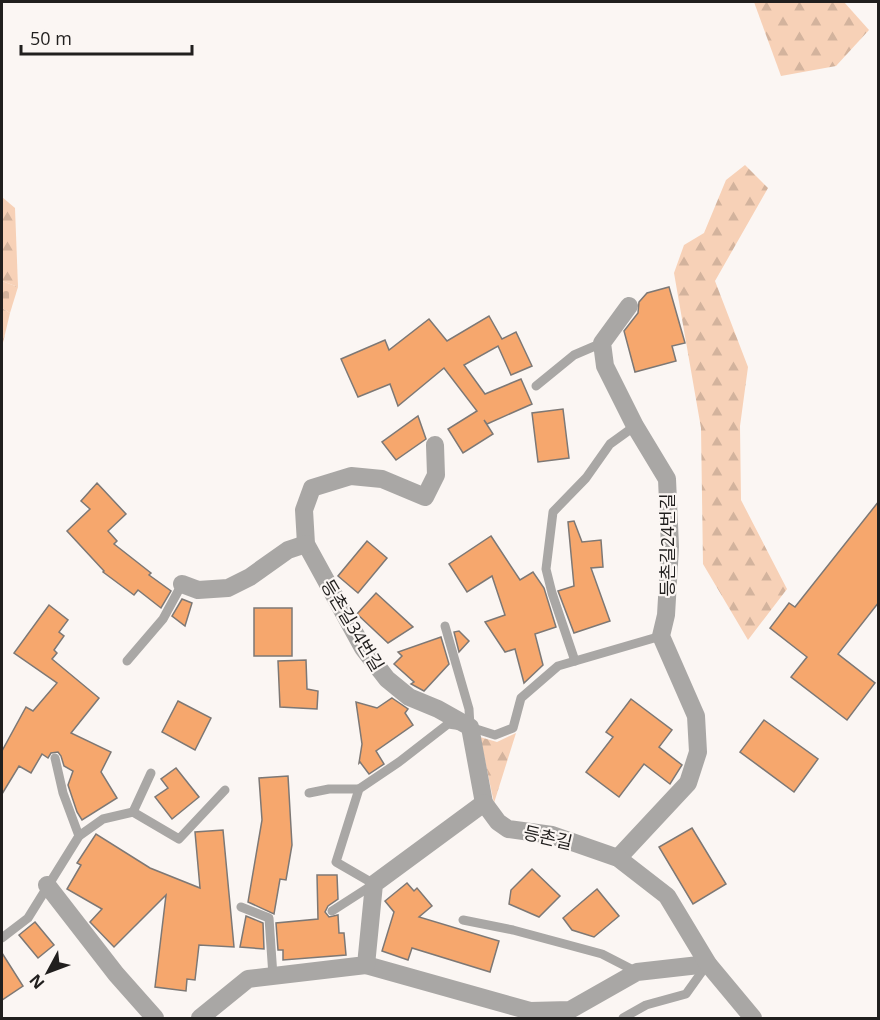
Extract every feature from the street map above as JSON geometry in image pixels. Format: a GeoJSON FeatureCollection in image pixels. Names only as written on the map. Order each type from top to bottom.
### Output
{"type":"FeatureCollection","features":[{"type":"Feature","properties":{"kind":"street"},"geometry":{"type":"LineString","coordinates":[[602,343],[629,306]]}},
{"type":"Feature","properties":{"kind":"street","name":"등촌길24번길"},"geometry":{"type":"LineString","coordinates":[[602,343],[604,366],[634,426],[667,479],[670,547],[666,615],[662,636]]}},
{"type":"Feature","properties":{"kind":"street","name":"등촌길34번길"},"geometry":{"type":"LineString","coordinates":[[435,445],[436,475],[425,497],[382,479],[351,476],[312,488],[304,510],[306,544],[363,648],[387,679],[409,697],[438,709],[470,727]]}},
{"type":"Feature","properties":{"kind":"street"},"geometry":{"type":"LineString","coordinates":[[182,584],[198,590],[228,588],[250,577],[288,549],[306,544]]}},
{"type":"Feature","properties":{"kind":"street"},"geometry":{"type":"LineString","coordinates":[[618,858],[688,783],[698,752],[696,716],[662,636]]}},
{"type":"Feature","properties":{"kind":"street"},"geometry":{"type":"LineString","coordinates":[[366,965],[374,884],[484,803],[470,727]]}},
{"type":"Feature","properties":{"kind":"street","name":"등촌길"},"geometry":{"type":"LineString","coordinates":[[484,803],[498,822],[508,829],[552,835],[618,858],[667,896],[708,964],[753,1018]]}},
{"type":"Feature","properties":{"kind":"street"},"geometry":{"type":"LineString","coordinates":[[47,885],[116,974],[155,1018]]}},
{"type":"Feature","properties":{"kind":"street"},"geometry":{"type":"LineString","coordinates":[[200,1018],[248,978],[366,965],[530,1011],[570,1010],[637,972],[708,964]]}},
{"type":"Feature","properties":{"kind":"lane"},"geometry":{"type":"LineString","coordinates":[[536,386],[574,355],[602,343]]}},
{"type":"Feature","properties":{"kind":"lane"},"geometry":{"type":"LineString","coordinates":[[575,661],[546,569],[553,512],[586,478],[610,444],[634,426]]}},
{"type":"Feature","properties":{"kind":"lane"},"geometry":{"type":"LineString","coordinates":[[127,661],[163,619],[182,584]]}},
{"type":"Feature","properties":{"kind":"lane"},"geometry":{"type":"LineString","coordinates":[[445,626],[469,709],[470,727]]}},
{"type":"Feature","properties":{"kind":"lane"},"geometry":{"type":"LineString","coordinates":[[309,793],[329,789],[359,789],[448,724],[470,727],[495,735],[513,728],[521,698],[558,666],[662,636]]}},
{"type":"Feature","properties":{"kind":"lane"},"geometry":{"type":"LineString","coordinates":[[55,758],[63,793],[80,836]]}},
{"type":"Feature","properties":{"kind":"lane"},"geometry":{"type":"LineString","coordinates":[[133,812],[151,773]]}},
{"type":"Feature","properties":{"kind":"lane"},"geometry":{"type":"LineString","coordinates":[[333,910],[374,884],[336,862],[359,789]]}},
{"type":"Feature","properties":{"kind":"lane"},"geometry":{"type":"LineString","coordinates":[[2,938],[28,918],[80,836],[103,819],[133,812],[179,839],[225,790]]}},
{"type":"Feature","properties":{"kind":"lane"},"geometry":{"type":"LineString","coordinates":[[241,907],[269,918],[273,976]]}},
{"type":"Feature","properties":{"kind":"lane"},"geometry":{"type":"LineString","coordinates":[[463,920],[513,930],[602,954],[637,972]]}},
{"type":"Feature","properties":{"kind":"lane"},"geometry":{"type":"LineString","coordinates":[[623,1018],[646,1005],[686,994],[708,964]]}},
{"type":"Feature","properties":{"kind":"green space"},"geometry":{"type":"Polygon","coordinates":[[[754,2],[844,2],[869,30],[836,66],[781,76],[754,2]]]}},
{"type":"Feature","properties":{"kind":"green space"},"geometry":{"type":"Polygon","coordinates":[[[745,165],[768,188],[715,281],[748,367],[740,426],[741,500],[787,589],[748,640],[703,564],[701,428],[674,273],[684,245],[704,233],[726,180],[745,165]]]}},
{"type":"Feature","properties":{"kind":"green space"},"geometry":{"type":"Polygon","coordinates":[[[2,197],[15,208],[18,287],[2,281],[2,197]]]}},
{"type":"Feature","properties":{"kind":"green space"},"geometry":{"type":"Polygon","coordinates":[[[2,281],[18,287],[10,313],[2,308],[2,281]]]}},
{"type":"Feature","properties":{"kind":"green space"},"geometry":{"type":"Polygon","coordinates":[[[2,308],[10,313],[2,347],[2,308]]]}},
{"type":"Feature","properties":{"kind":"green space"},"geometry":{"type":"Polygon","coordinates":[[[516,733],[494,803],[480,737],[497,742],[516,733]]]}},
{"type":"Feature","properties":{"kind":"building"},"geometry":{"type":"Polygon","coordinates":[[[669,287],[685,343],[672,346],[676,361],[635,372],[624,331],[638,313],[639,302],[647,293],[669,287]]]}},
{"type":"Feature","properties":{"kind":"building"},"geometry":{"type":"Polygon","coordinates":[[[489,316],[502,339],[516,332],[532,366],[511,375],[498,346],[464,365],[485,394],[521,379],[532,404],[487,424],[484,420],[493,434],[463,453],[448,429],[477,411],[444,368],[398,406],[390,384],[358,397],[341,359],[385,340],[389,350],[429,319],[447,341],[489,316]]]}},
{"type":"Feature","properties":{"kind":"building"},"geometry":{"type":"Polygon","coordinates":[[[563,409],[569,458],[538,462],[532,413],[563,409]]]}},
{"type":"Feature","properties":{"kind":"building"},"geometry":{"type":"Polygon","coordinates":[[[418,416],[426,439],[396,460],[382,442],[418,416]]]}},
{"type":"Feature","properties":{"kind":"building"},"geometry":{"type":"Polygon","coordinates":[[[97,483],[126,514],[108,531],[117,541],[114,544],[171,591],[161,608],[138,590],[134,595],[103,572],[67,531],[90,509],[81,501],[97,483]]]}},
{"type":"Feature","properties":{"kind":"building"},"geometry":{"type":"Polygon","coordinates":[[[879,501],[879,602],[838,654],[875,683],[847,720],[791,677],[807,657],[770,628],[789,603],[795,607],[879,501]]]}},
{"type":"Feature","properties":{"kind":"building"},"geometry":{"type":"Polygon","coordinates":[[[574,521],[582,542],[601,540],[603,567],[591,568],[610,621],[574,633],[558,591],[574,586],[568,522],[574,521]]]}},
{"type":"Feature","properties":{"kind":"building"},"geometry":{"type":"Polygon","coordinates":[[[491,536],[520,580],[533,572],[544,588],[556,627],[535,634],[543,665],[524,683],[515,649],[505,652],[485,622],[505,615],[492,576],[467,592],[449,564],[491,536]]]}},
{"type":"Feature","properties":{"kind":"building"},"geometry":{"type":"Polygon","coordinates":[[[367,541],[387,558],[358,593],[338,576],[367,541]]]}},
{"type":"Feature","properties":{"kind":"building"},"geometry":{"type":"Polygon","coordinates":[[[376,593],[413,627],[388,643],[357,614],[376,593]]]}},
{"type":"Feature","properties":{"kind":"building"},"geometry":{"type":"Polygon","coordinates":[[[182,599],[192,603],[185,626],[172,616],[182,599]]]}},
{"type":"Feature","properties":{"kind":"building"},"geometry":{"type":"Polygon","coordinates":[[[49,605],[68,620],[59,632],[64,636],[54,650],[57,653],[52,659],[99,698],[71,733],[111,752],[101,772],[117,798],[82,820],[68,785],[73,771],[64,766],[58,752],[51,753],[48,758],[42,754],[31,773],[19,766],[2,794],[2,751],[26,707],[33,711],[57,683],[14,653],[49,605]]]}},
{"type":"Feature","properties":{"kind":"building"},"geometry":{"type":"Polygon","coordinates":[[[254,608],[292,608],[292,656],[254,656],[254,608]]]}},
{"type":"Feature","properties":{"kind":"building"},"geometry":{"type":"Polygon","coordinates":[[[459,631],[469,641],[459,652],[454,632],[459,631]]]}},
{"type":"Feature","properties":{"kind":"building"},"geometry":{"type":"Polygon","coordinates":[[[441,637],[449,664],[424,691],[411,684],[414,682],[394,664],[402,656],[398,652],[441,637]]]}},
{"type":"Feature","properties":{"kind":"building"},"geometry":{"type":"Polygon","coordinates":[[[306,660],[307,689],[318,691],[317,709],[280,707],[278,661],[306,660]]]}},
{"type":"Feature","properties":{"kind":"building"},"geometry":{"type":"Polygon","coordinates":[[[392,698],[408,709],[405,713],[413,725],[376,751],[384,764],[369,774],[359,763],[362,744],[356,702],[377,708],[392,698]]]}},
{"type":"Feature","properties":{"kind":"building"},"geometry":{"type":"Polygon","coordinates":[[[631,699],[672,730],[659,747],[682,765],[670,784],[644,764],[619,797],[586,772],[613,737],[606,732],[631,699]]]}},
{"type":"Feature","properties":{"kind":"building"},"geometry":{"type":"Polygon","coordinates":[[[178,701],[211,718],[195,750],[162,732],[178,701]]]}},
{"type":"Feature","properties":{"kind":"building"},"geometry":{"type":"Polygon","coordinates":[[[764,720],[818,759],[794,792],[740,752],[764,720]]]}},
{"type":"Feature","properties":{"kind":"building"},"geometry":{"type":"Polygon","coordinates":[[[176,768],[199,797],[172,819],[155,797],[168,788],[161,779],[176,768]]]}},
{"type":"Feature","properties":{"kind":"building"},"geometry":{"type":"Polygon","coordinates":[[[288,776],[292,845],[286,880],[280,879],[274,914],[248,902],[262,820],[259,778],[288,776]]]}},
{"type":"Feature","properties":{"kind":"building"},"geometry":{"type":"Polygon","coordinates":[[[692,828],[726,884],[693,904],[659,847],[692,828]]]}},
{"type":"Feature","properties":{"kind":"building"},"geometry":{"type":"Polygon","coordinates":[[[223,830],[234,947],[199,945],[195,980],[187,979],[186,991],[155,987],[166,895],[114,947],[90,922],[102,909],[67,889],[81,865],[77,863],[96,834],[150,868],[200,888],[195,832],[223,830]]]}},
{"type":"Feature","properties":{"kind":"building"},"geometry":{"type":"Polygon","coordinates":[[[532,869],[560,896],[539,917],[509,904],[511,890],[532,869]]]}},
{"type":"Feature","properties":{"kind":"building"},"geometry":{"type":"Polygon","coordinates":[[[317,875],[337,875],[338,899],[328,906],[325,912],[329,917],[338,915],[339,933],[344,933],[346,955],[283,960],[283,950],[278,950],[276,923],[318,919],[317,875]]]}},
{"type":"Feature","properties":{"kind":"building"},"geometry":{"type":"Polygon","coordinates":[[[407,883],[414,891],[417,888],[432,906],[419,917],[499,941],[490,972],[412,948],[408,960],[382,951],[394,912],[385,901],[407,883]]]}},
{"type":"Feature","properties":{"kind":"building"},"geometry":{"type":"Polygon","coordinates":[[[597,889],[619,916],[594,937],[572,930],[563,918],[597,889]]]}},
{"type":"Feature","properties":{"kind":"building"},"geometry":{"type":"Polygon","coordinates":[[[246,916],[263,923],[264,949],[240,947],[246,916]]]}},
{"type":"Feature","properties":{"kind":"building"},"geometry":{"type":"Polygon","coordinates":[[[35,922],[54,945],[38,958],[19,935],[35,922]]]}},
{"type":"Feature","properties":{"kind":"building"},"geometry":{"type":"Polygon","coordinates":[[[2,953],[23,986],[2,1000],[2,953]]]}}]}
